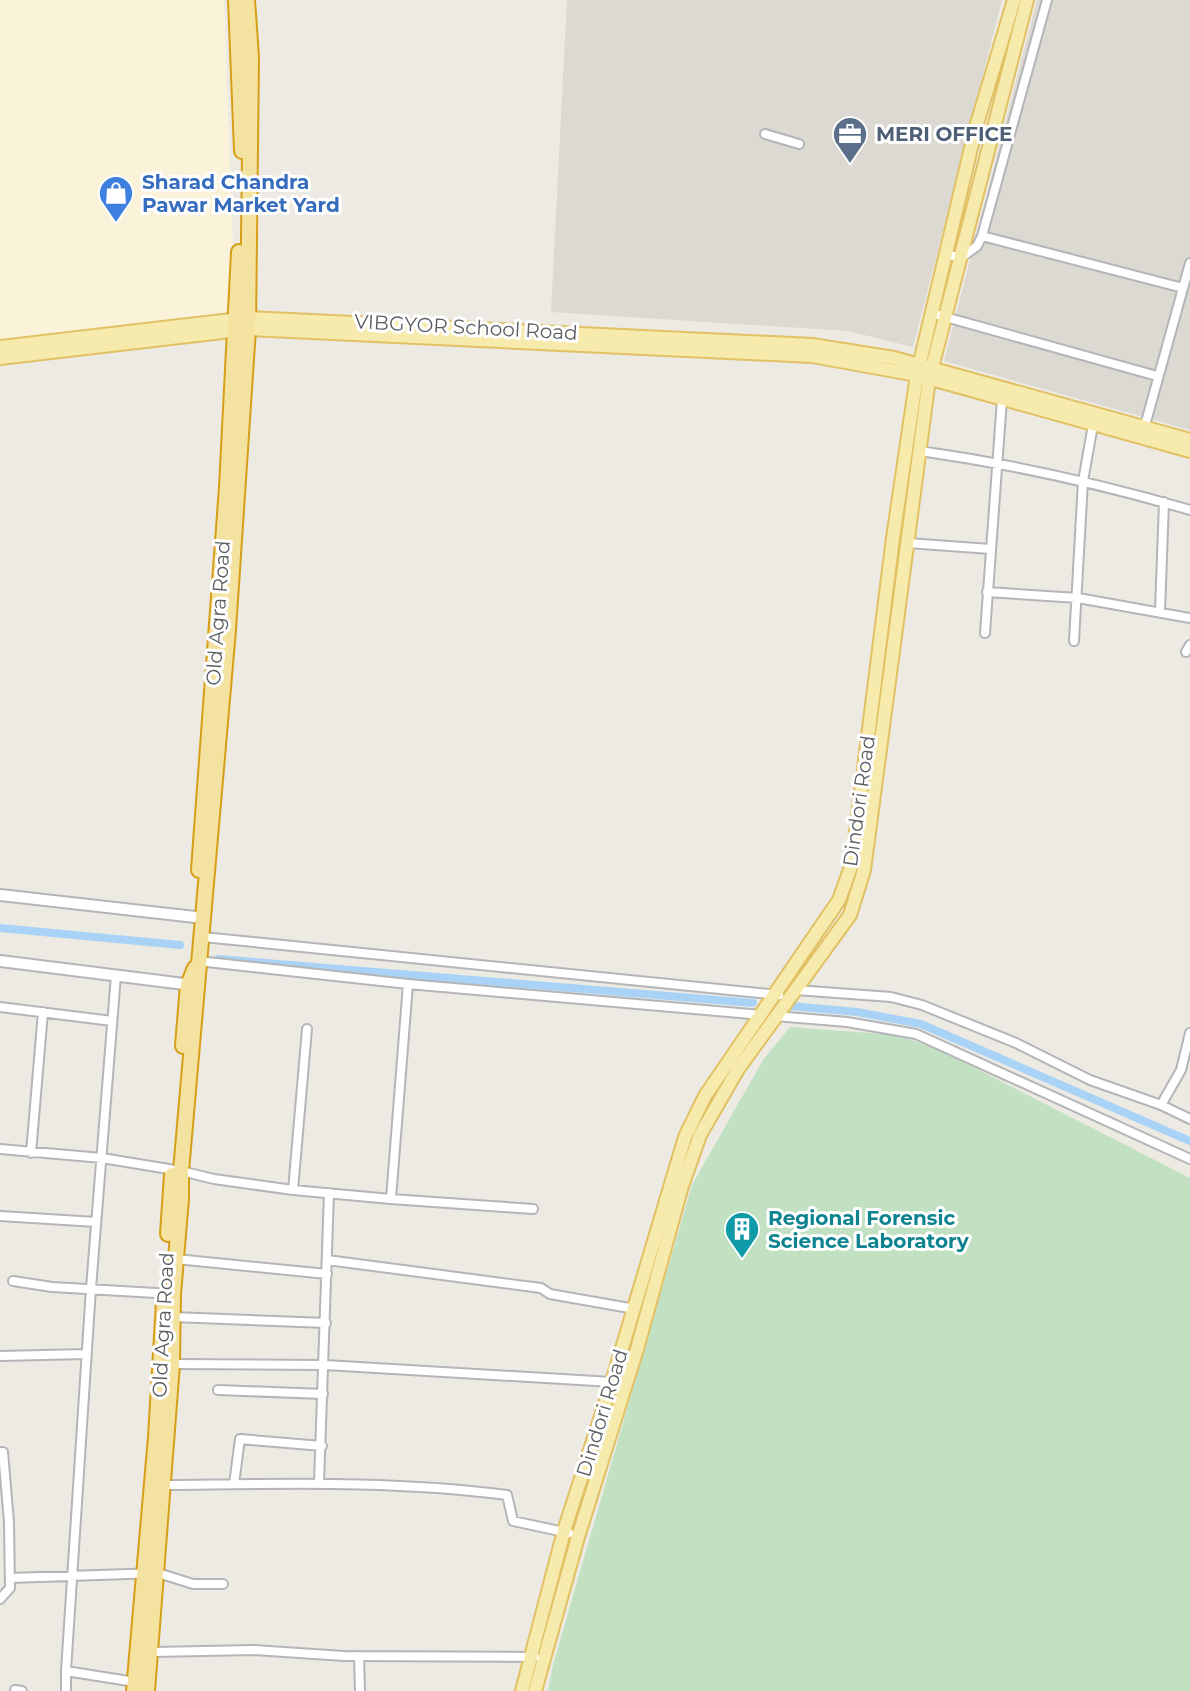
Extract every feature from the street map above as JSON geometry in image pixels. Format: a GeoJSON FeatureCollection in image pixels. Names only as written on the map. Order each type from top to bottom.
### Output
{"type":"FeatureCollection","features":[{"type":"Feature","properties":{"kind":"highway"},"geometry":{"type":"LineString","coordinates":[[236,0],[242,187],[237,286],[242,324]]}},
{"type":"Feature","properties":{"kind":"highway"},"geometry":{"type":"LineString","coordinates":[[139,1688],[164,1485],[172,1364],[173,1317],[169,1294],[176,1259],[177,1170],[193,986],[203,937],[200,917],[228,630],[251,57],[247,0]]}},
{"type":"Feature","properties":{"kind":"highway","name":"Old Agra Road"},"geometry":{"type":"LineString","coordinates":[[152,1573],[177,1170]]}},
{"type":"Feature","properties":{"kind":"main road","name":"Dindori Road"},"geometry":{"type":"LineString","coordinates":[[522,1691],[564,1531],[635,1309],[685,1137],[705,1096],[839,900],[852,864],[893,538],[924,372],[938,315],[945,255],[976,127],[1014,0]]}},
{"type":"Feature","properties":{"kind":"main road"},"geometry":{"type":"LineString","coordinates":[[938,315],[962,257],[991,132],[1027,0]]}},
{"type":"Feature","properties":{"kind":"main road","name":"VIBGYOR School Road"},"geometry":{"type":"LineString","coordinates":[[0,347],[242,324],[812,345],[924,372]]}},
{"type":"Feature","properties":{"kind":"main road","name":"VIBGYOR School Road"},"geometry":{"type":"LineString","coordinates":[[0,358],[242,324]]}},
{"type":"Feature","properties":{"kind":"main road"},"geometry":{"type":"LineString","coordinates":[[924,372],[1002,399],[1093,425],[1190,440]]}},
{"type":"Feature","properties":{"kind":"main road"},"geometry":{"type":"LineString","coordinates":[[924,372],[1143,433],[1190,451]]}},
{"type":"Feature","properties":{"kind":"main road"},"geometry":{"type":"LineString","coordinates":[[535,1691],[682,1186],[700,1135],[738,1069],[850,915],[864,870],[920,451],[924,372]]}},
{"type":"Feature","properties":{"kind":"street"},"geometry":{"type":"LineString","coordinates":[[945,255],[962,257],[977,246],[982,236],[1047,0]]}},
{"type":"Feature","properties":{"kind":"street"},"geometry":{"type":"LineString","coordinates":[[765,134],[799,144]]}},
{"type":"Feature","properties":{"kind":"street"},"geometry":{"type":"LineString","coordinates":[[982,236],[1183,288]]}},
{"type":"Feature","properties":{"kind":"street"},"geometry":{"type":"LineString","coordinates":[[1143,433],[1190,263]]}},
{"type":"Feature","properties":{"kind":"street"},"geometry":{"type":"LineString","coordinates":[[938,315],[1157,376]]}},
{"type":"Feature","properties":{"kind":"street"},"geometry":{"type":"LineString","coordinates":[[985,633],[1002,399]]}},
{"type":"Feature","properties":{"kind":"street"},"geometry":{"type":"LineString","coordinates":[[1074,641],[1083,481],[1093,425]]}},
{"type":"Feature","properties":{"kind":"street"},"geometry":{"type":"LineString","coordinates":[[920,451],[997,462],[1190,510]]}},
{"type":"Feature","properties":{"kind":"street"},"geometry":{"type":"LineString","coordinates":[[1160,611],[1164,502]]}},
{"type":"Feature","properties":{"kind":"street"},"geometry":{"type":"LineString","coordinates":[[908,543],[990,549]]}},
{"type":"Feature","properties":{"kind":"street"},"geometry":{"type":"LineString","coordinates":[[987,592],[1078,598],[1190,618]]}},
{"type":"Feature","properties":{"kind":"street"},"geometry":{"type":"LineString","coordinates":[[0,895],[200,917]]}},
{"type":"Feature","properties":{"kind":"street"},"geometry":{"type":"LineString","coordinates":[[203,937],[411,960],[792,995],[891,997],[922,1005],[1016,1043],[1090,1080],[1161,1105],[1190,1119]]}},
{"type":"Feature","properties":{"kind":"street"},"geometry":{"type":"LineString","coordinates":[[0,961],[193,986]]}},
{"type":"Feature","properties":{"kind":"street"},"geometry":{"type":"LineString","coordinates":[[198,961],[408,984],[862,1024],[916,1034],[1190,1159]]}},
{"type":"Feature","properties":{"kind":"street"},"geometry":{"type":"LineString","coordinates":[[66,1691],[91,1288],[116,975]]}},
{"type":"Feature","properties":{"kind":"street"},"geometry":{"type":"LineString","coordinates":[[391,1199],[408,984]]}},
{"type":"Feature","properties":{"kind":"street"},"geometry":{"type":"LineString","coordinates":[[0,1007],[112,1021]]}},
{"type":"Feature","properties":{"kind":"street"},"geometry":{"type":"LineString","coordinates":[[31,1153],[43,1012]]}},
{"type":"Feature","properties":{"kind":"street"},"geometry":{"type":"LineString","coordinates":[[293,1190],[307,1029]]}},
{"type":"Feature","properties":{"kind":"street"},"geometry":{"type":"LineString","coordinates":[[1161,1105],[1181,1070],[1190,1033]]}},
{"type":"Feature","properties":{"kind":"street"},"geometry":{"type":"LineString","coordinates":[[0,1149],[102,1158],[293,1190],[533,1209]]}},
{"type":"Feature","properties":{"kind":"street"},"geometry":{"type":"LineString","coordinates":[[319,1483],[329,1193]]}},
{"type":"Feature","properties":{"kind":"street"},"geometry":{"type":"LineString","coordinates":[[0,1216],[96,1222]]}},
{"type":"Feature","properties":{"kind":"street"},"geometry":{"type":"LineString","coordinates":[[176,1259],[327,1274]]}},
{"type":"Feature","properties":{"kind":"street"},"geometry":{"type":"LineString","coordinates":[[327,1260],[541,1288],[550,1294],[635,1309]]}},
{"type":"Feature","properties":{"kind":"street"},"geometry":{"type":"LineString","coordinates":[[13,1281],[52,1287],[169,1294]]}},
{"type":"Feature","properties":{"kind":"street"},"geometry":{"type":"LineString","coordinates":[[173,1317],[326,1323]]}},
{"type":"Feature","properties":{"kind":"street"},"geometry":{"type":"LineString","coordinates":[[0,1356],[87,1354]]}},
{"type":"Feature","properties":{"kind":"street"},"geometry":{"type":"LineString","coordinates":[[172,1364],[325,1365],[612,1382]]}},
{"type":"Feature","properties":{"kind":"street"},"geometry":{"type":"LineString","coordinates":[[218,1390],[323,1394]]}},
{"type":"Feature","properties":{"kind":"street"},"geometry":{"type":"LineString","coordinates":[[234,1484],[240,1439],[322,1446]]}},
{"type":"Feature","properties":{"kind":"street"},"geometry":{"type":"LineString","coordinates":[[0,1452],[3,1452],[5,1537],[10,1578],[10,1588],[0,1599]]}},
{"type":"Feature","properties":{"kind":"street"},"geometry":{"type":"LineString","coordinates":[[164,1485],[319,1483],[454,1488],[507,1495],[513,1521],[564,1531],[578,1537]]}},
{"type":"Feature","properties":{"kind":"street"},"geometry":{"type":"LineString","coordinates":[[10,1578],[152,1573],[193,1584],[223,1584]]}},
{"type":"Feature","properties":{"kind":"street"},"geometry":{"type":"LineString","coordinates":[[0,1589],[10,1588]]}},
{"type":"Feature","properties":{"kind":"street"},"geometry":{"type":"LineString","coordinates":[[145,1651],[254,1650],[359,1656],[529,1658],[546,1653]]}},
{"type":"Feature","properties":{"kind":"street"},"geometry":{"type":"LineString","coordinates":[[359,1656],[360,1691]]}},
{"type":"Feature","properties":{"kind":"street"},"geometry":{"type":"LineString","coordinates":[[66,1671],[139,1688]]}},
{"type":"Feature","properties":{"kind":"street"},"geometry":{"type":"LineString","coordinates":[[15,1690],[22,1691]]}},
{"type":"Feature","properties":{"kind":"shaded area","name":"Sharad Chandra Pawar Market Yard"},"geometry":{"type":"Polygon","coordinates":[[[0,0],[224,0],[235,301],[225,317],[0,350],[0,0]]]}},
{"type":"Feature","properties":{"kind":"shaded area"},"geometry":{"type":"Polygon","coordinates":[[[567,0],[1002,0],[913,347],[848,331],[551,312],[567,0]]]}},
{"type":"Feature","properties":{"kind":"shaded area"},"geometry":{"type":"Polygon","coordinates":[[[1037,0],[1190,0],[1190,430],[944,361],[1037,0]]]}},
{"type":"Feature","properties":{"kind":"green space"},"geometry":{"type":"Polygon","coordinates":[[[790,1027],[896,1035],[940,1050],[1190,1178],[1190,1691],[548,1691],[692,1185],[763,1060],[790,1027]]]}},
{"type":"Feature","properties":{"kind":"waterway"},"geometry":{"type":"LineString","coordinates":[[0,928],[180,945]]}},
{"type":"Feature","properties":{"kind":"waterway"},"geometry":{"type":"LineString","coordinates":[[218,959],[753,1003]]}},
{"type":"Feature","properties":{"kind":"waterway"},"geometry":{"type":"LineString","coordinates":[[791,1006],[857,1012],[921,1024],[1190,1141]]}},
{"type":"Feature","properties":{"kind":"place","name":"MERI OFFICE"},"geometry":{"type":"Point","coordinates":[850,165]}},
{"type":"Feature","properties":{"kind":"place","name":"Sharad Chandra Pawar Market Yard"},"geometry":{"type":"Point","coordinates":[116,224]}},
{"type":"Feature","properties":{"kind":"place","name":"Regional Forensic Science Laboratory"},"geometry":{"type":"Point","coordinates":[742,1260]}}]}
